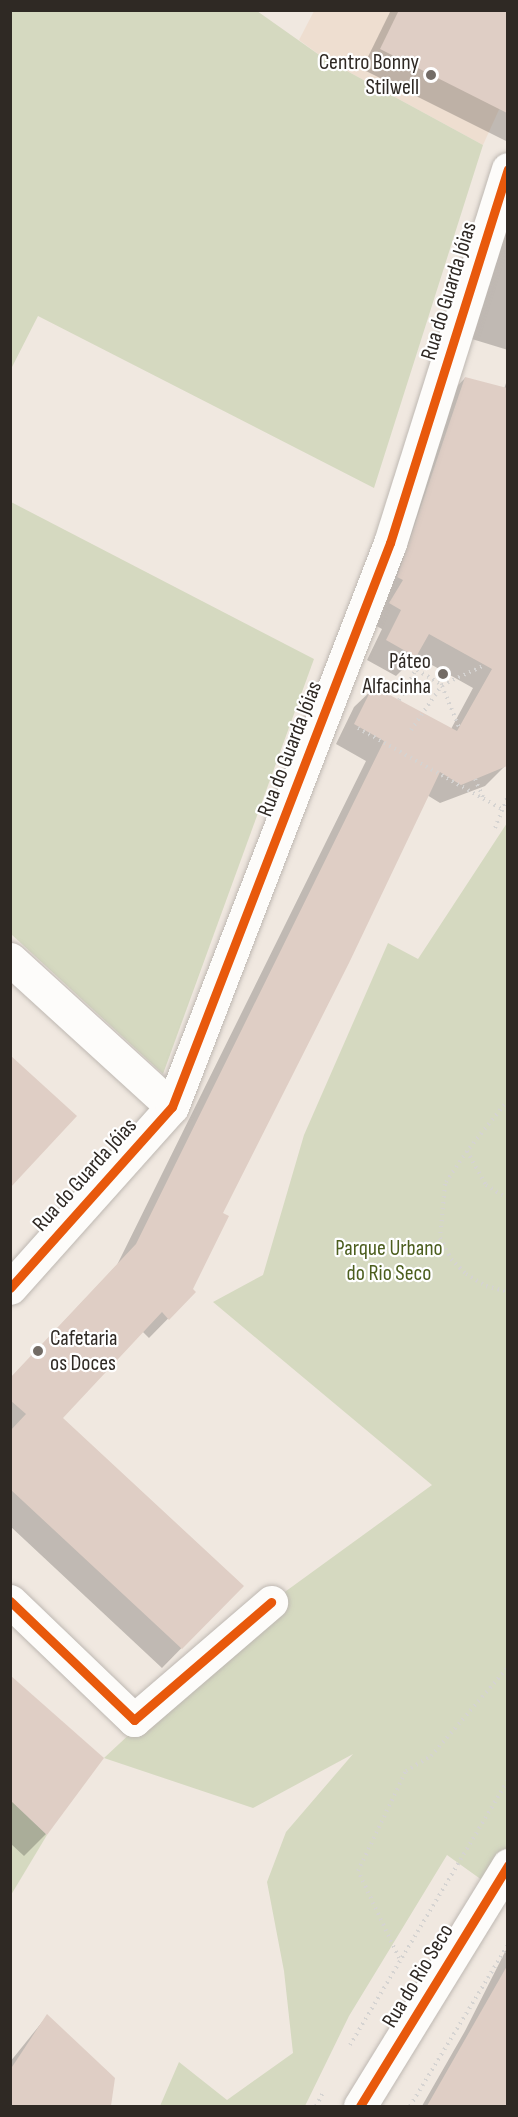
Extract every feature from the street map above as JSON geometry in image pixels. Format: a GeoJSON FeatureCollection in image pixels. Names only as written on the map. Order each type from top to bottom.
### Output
{"type":"FeatureCollection","features":[{"type":"Feature","properties":{"kind":"street","name":"Rua do Guarda Jóias"},"geometry":{"type":"LineString","coordinates":[[10,1288],[172,1107],[390,543],[507,169]]}},
{"type":"Feature","properties":{"kind":"street"},"geometry":{"type":"LineString","coordinates":[[10,959],[172,1107]]}},
{"type":"Feature","properties":{"kind":"street"},"geometry":{"type":"LineString","coordinates":[[10,1601],[134,1720],[272,1602]]}},
{"type":"Feature","properties":{"kind":"street","name":"Rua do Rio Seco"},"geometry":{"type":"LineString","coordinates":[[360,2106],[507,1865]]}},
{"type":"Feature","properties":{"kind":"path"},"geometry":{"type":"LineString","coordinates":[[399,700],[416,659]]}},
{"type":"Feature","properties":{"kind":"path"},"geometry":{"type":"LineString","coordinates":[[411,730],[442,685],[485,665]]}},
{"type":"Feature","properties":{"kind":"path"},"geometry":{"type":"LineString","coordinates":[[414,668],[442,685],[459,727]]}},
{"type":"Feature","properties":{"kind":"path"},"geometry":{"type":"LineString","coordinates":[[351,724],[502,809]]}},
{"type":"Feature","properties":{"kind":"path"},"geometry":{"type":"LineString","coordinates":[[475,779],[485,800]]}},
{"type":"Feature","properties":{"kind":"path"},"geometry":{"type":"LineString","coordinates":[[495,828],[507,796]]}},
{"type":"Feature","properties":{"kind":"path"},"geometry":{"type":"LineString","coordinates":[[507,1100],[467,1151],[445,1184],[440,1238],[451,1259],[466,1274],[486,1286],[507,1292]]}},
{"type":"Feature","properties":{"kind":"path"},"geometry":{"type":"LineString","coordinates":[[467,1151],[486,1185],[507,1199]]}},
{"type":"Feature","properties":{"kind":"path"},"geometry":{"type":"LineString","coordinates":[[399,1958],[358,1871],[406,1771],[430,1756],[507,1667]]}},
{"type":"Feature","properties":{"kind":"path"},"geometry":{"type":"LineString","coordinates":[[349,2047],[399,1958],[507,1780]]}},
{"type":"Feature","properties":{"kind":"path"},"geometry":{"type":"LineString","coordinates":[[410,2106],[507,1945]]}},
{"type":"Feature","properties":{"kind":"path"},"geometry":{"type":"LineString","coordinates":[[316,2106],[327,2087]]}},
{"type":"Feature","properties":{"kind":"shaded area","name":"Centro Bonny Stilwell"},"geometry":{"type":"Polygon","coordinates":[[[314,11],[507,11],[507,92],[483,145],[325,59],[299,40],[314,11]]]}},
{"type":"Feature","properties":{"kind":"green space"},"geometry":{"type":"Polygon","coordinates":[[[11,10],[257,11],[325,59],[483,145],[374,488],[38,316],[11,369],[11,10]]]}},
{"type":"Feature","properties":{"kind":"green space"},"geometry":{"type":"Polygon","coordinates":[[[11,502],[314,659],[163,1074],[11,934],[11,502]]]}},
{"type":"Feature","properties":{"kind":"green space","name":"Parque Urbano do Rio Seco"},"geometry":{"type":"Polygon","coordinates":[[[507,823],[507,1898],[447,1855],[349,2016],[305,2106],[160,2106],[179,2062],[227,2100],[293,2053],[284,1971],[267,1882],[286,1832],[353,1754],[253,1808],[104,1758],[271,1602],[432,1485],[213,1302],[263,1275],[304,1135],[388,943],[418,959],[507,823]]]}},
{"type":"Feature","properties":{"kind":"green space"},"geometry":{"type":"Polygon","coordinates":[[[11,1800],[47,1835],[11,1895],[11,1800]]]}},
{"type":"Feature","properties":{"kind":"building"},"geometry":{"type":"Polygon","coordinates":[[[399,10],[507,10],[507,113],[380,49],[399,10]]]}},
{"type":"Feature","properties":{"kind":"building"},"geometry":{"type":"Polygon","coordinates":[[[465,377],[507,388],[507,766],[461,785],[440,772],[349,963],[223,1213],[229,1216],[193,1289],[196,1292],[169,1320],[162,1312],[63,1418],[244,1586],[182,1649],[10,1489],[10,1431],[26,1414],[10,1400],[10,1378],[136,1244],[384,741],[354,724],[373,686],[457,731],[492,669],[429,634],[416,657],[386,640],[401,610],[389,603],[403,580],[397,577],[465,377]]]}},
{"type":"Feature","properties":{"kind":"building"},"geometry":{"type":"Polygon","coordinates":[[[10,1055],[77,1116],[10,1188],[10,1055]]]}},
{"type":"Feature","properties":{"kind":"building"},"geometry":{"type":"Polygon","coordinates":[[[10,1675],[104,1758],[47,1835],[10,1800],[10,1675]]]}},
{"type":"Feature","properties":{"kind":"building"},"geometry":{"type":"Polygon","coordinates":[[[507,1966],[507,2106],[427,2106],[507,1966]]]}},
{"type":"Feature","properties":{"kind":"building"},"geometry":{"type":"Polygon","coordinates":[[[47,2014],[115,2078],[111,2106],[10,2106],[10,2070],[47,2014]]]}},
{"type":"Feature","properties":{"kind":"cycle path"},"geometry":{"type":"LineString","coordinates":[[10,1288],[172,1107],[390,543],[508,169]]}},
{"type":"Feature","properties":{"kind":"cycle path"},"geometry":{"type":"LineString","coordinates":[[10,1601],[134,1720],[271,1602]]}},
{"type":"Feature","properties":{"kind":"cycle path"},"geometry":{"type":"LineString","coordinates":[[360,2106],[508,1865]]}},
{"type":"Feature","properties":{"kind":"place","name":"Centro Bonny Stilwell"},"geometry":{"type":"Point","coordinates":[431,75]}},
{"type":"Feature","properties":{"kind":"place","name":"Páteo Alfacinha"},"geometry":{"type":"Point","coordinates":[443,674]}},
{"type":"Feature","properties":{"kind":"place","name":"Cafetaria os Doces"},"geometry":{"type":"Point","coordinates":[38,1351]}}]}
